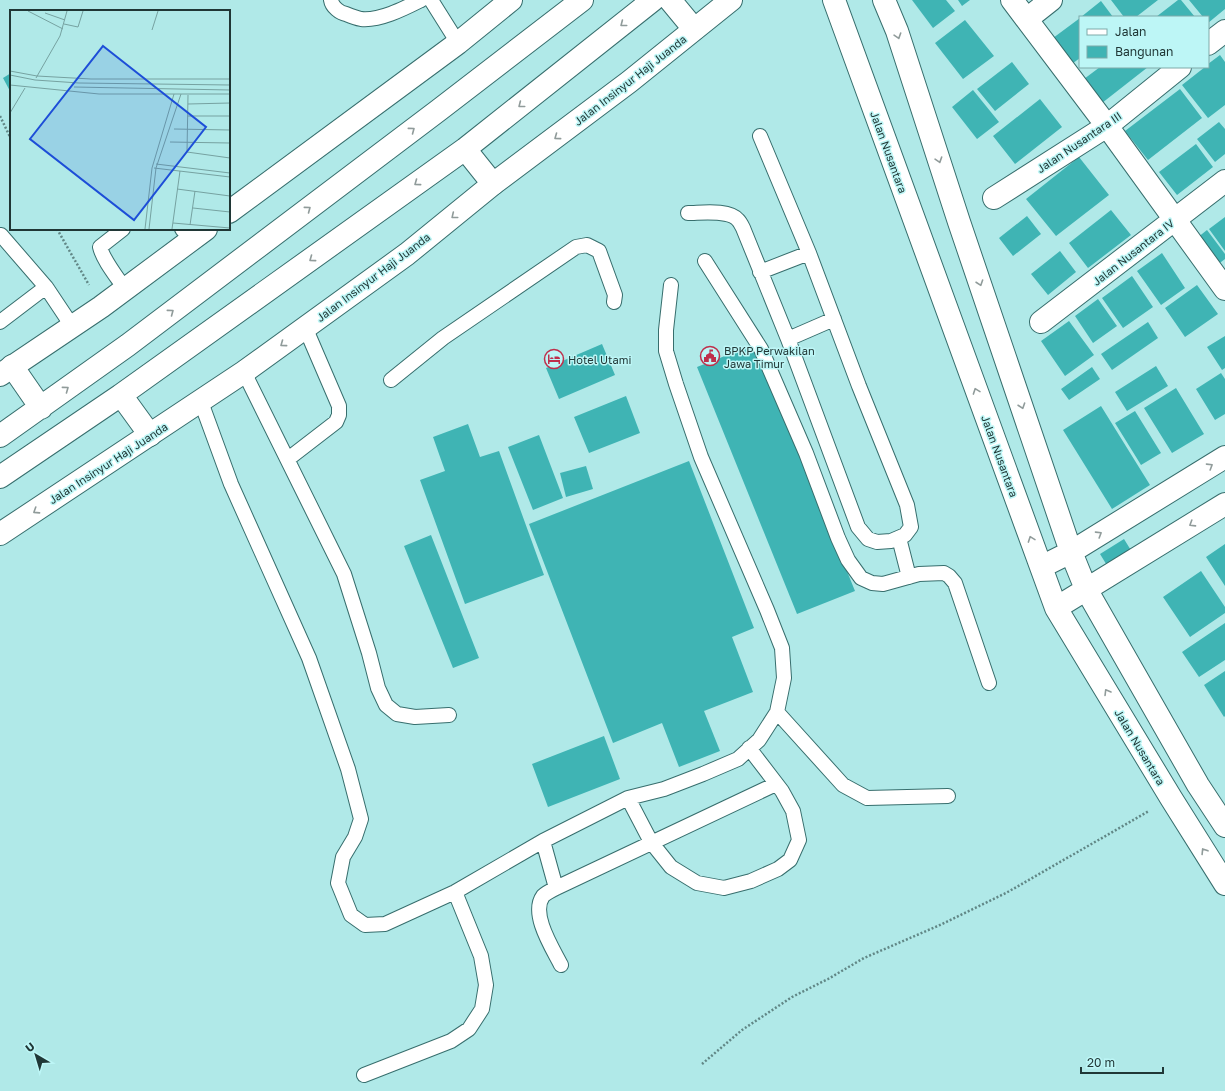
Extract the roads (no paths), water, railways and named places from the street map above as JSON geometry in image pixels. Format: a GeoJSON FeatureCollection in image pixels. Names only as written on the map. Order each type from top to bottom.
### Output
{"type":"FeatureCollection","features":[{"type":"Feature","properties":{"kind":"main road"},"geometry":{"type":"LineString","coordinates":[[230,211],[458,43],[511,0]]}},
{"type":"Feature","properties":{"kind":"main road"},"geometry":{"type":"LineString","coordinates":[[0,436],[134,340],[582,0]]}},
{"type":"Feature","properties":{"kind":"main road"},"geometry":{"type":"LineString","coordinates":[[0,477],[122,395],[465,149],[653,0]]}},
{"type":"Feature","properties":{"kind":"main road"},"geometry":{"type":"LineString","coordinates":[[670,0],[694,29]]}},
{"type":"Feature","properties":{"kind":"main road","name":"Jalan Insinyur Haji Juanda"},"geometry":{"type":"LineString","coordinates":[[0,534],[201,402],[407,254],[493,184],[629,82],[731,0]]}},
{"type":"Feature","properties":{"kind":"main road","name":"Jalan Nusantara"},"geometry":{"type":"LineString","coordinates":[[834,0],[1056,608],[1225,884]]}},
{"type":"Feature","properties":{"kind":"main road"},"geometry":{"type":"LineString","coordinates":[[884,0],[897,31],[959,222],[1071,552],[1086,589],[1198,785],[1225,826]]}},
{"type":"Feature","properties":{"kind":"main road"},"geometry":{"type":"LineString","coordinates":[[1012,0],[1176,219],[1225,289]]}},
{"type":"Feature","properties":{"kind":"main road"},"geometry":{"type":"LineString","coordinates":[[1026,19],[1051,0]]}},
{"type":"Feature","properties":{"kind":"main road"},"geometry":{"type":"LineString","coordinates":[[1209,43],[1225,31]]}},
{"type":"Feature","properties":{"kind":"main road","name":"Jalan Nusantara III"},"geometry":{"type":"LineString","coordinates":[[994,198],[1107,126],[1179,68]]}},
{"type":"Feature","properties":{"kind":"main road"},"geometry":{"type":"LineString","coordinates":[[465,149],[493,184]]}},
{"type":"Feature","properties":{"kind":"main road","name":"Jalan Nusantara IV"},"geometry":{"type":"LineString","coordinates":[[1041,322],[1225,181]]}},
{"type":"Feature","properties":{"kind":"main road"},"geometry":{"type":"LineString","coordinates":[[40,408],[6,371],[101,307],[193,233]]}},
{"type":"Feature","properties":{"kind":"main road"},"geometry":{"type":"LineString","coordinates":[[122,395],[150,435]]}},
{"type":"Feature","properties":{"kind":"main road"},"geometry":{"type":"LineString","coordinates":[[1041,567],[1071,552],[1225,457]]}},
{"type":"Feature","properties":{"kind":"main road"},"geometry":{"type":"LineString","coordinates":[[1056,608],[1225,504]]}},
{"type":"Feature","properties":{"kind":"lane"},"geometry":{"type":"LineString","coordinates":[[331,0],[331,3],[340,13],[362,19],[376,18],[403,9],[421,0]]}},
{"type":"Feature","properties":{"kind":"lane"},"geometry":{"type":"LineString","coordinates":[[431,0],[458,43]]}},
{"type":"Feature","properties":{"kind":"lane"},"geometry":{"type":"LineString","coordinates":[[688,214],[710,212],[723,213],[729,214],[738,219],[788,338],[858,527],[868,539],[877,542],[891,541],[905,535],[911,527],[907,505],[808,253],[760,136]]}},
{"type":"Feature","properties":{"kind":"lane"},"geometry":{"type":"LineString","coordinates":[[123,230],[100,247],[110,267],[125,289]]}},
{"type":"Feature","properties":{"kind":"lane"},"geometry":{"type":"LineString","coordinates":[[1,235],[46,287],[72,326]]}},
{"type":"Feature","properties":{"kind":"lane"},"geometry":{"type":"LineString","coordinates":[[391,380],[443,338],[576,247],[586,245],[599,251],[615,295],[614,302]]}},
{"type":"Feature","properties":{"kind":"lane"},"geometry":{"type":"LineString","coordinates":[[760,272],[808,253]]}},
{"type":"Feature","properties":{"kind":"lane"},"geometry":{"type":"LineString","coordinates":[[706,261],[761,349],[806,453],[838,538],[848,560],[861,578],[872,583],[883,584],[919,574],[944,573],[949,576],[956,583],[989,683]]}},
{"type":"Feature","properties":{"kind":"lane"},"geometry":{"type":"LineString","coordinates":[[201,402],[231,484],[309,658],[348,769],[361,819],[355,837],[343,857],[338,883],[351,915],[365,925],[385,924],[455,892],[544,841],[628,798],[664,789],[738,759],[759,740],[777,712],[784,678],[782,648],[701,457],[666,351],[666,330],[671,285]]}},
{"type":"Feature","properties":{"kind":"lane"},"geometry":{"type":"LineString","coordinates":[[0,322],[46,287]]}},
{"type":"Feature","properties":{"kind":"lane"},"geometry":{"type":"LineString","coordinates":[[788,338],[834,320]]}},
{"type":"Feature","properties":{"kind":"lane"},"geometry":{"type":"LineString","coordinates":[[288,459],[336,422],[339,415],[339,406],[305,327]]}},
{"type":"Feature","properties":{"kind":"lane"},"geometry":{"type":"LineString","coordinates":[[244,372],[344,574],[378,688],[386,705],[398,714],[415,717],[449,715]]}},
{"type":"Feature","properties":{"kind":"lane"},"geometry":{"type":"LineString","coordinates":[[899,538],[909,577]]}},
{"type":"Feature","properties":{"kind":"lane"},"geometry":{"type":"LineString","coordinates":[[777,712],[843,785],[866,798],[948,796]]}},
{"type":"Feature","properties":{"kind":"lane"},"geometry":{"type":"LineString","coordinates":[[628,798],[651,842],[671,867],[697,884],[724,888],[751,881],[778,869],[790,860],[799,840],[793,811],[782,791],[749,748]]}},
{"type":"Feature","properties":{"kind":"lane"},"geometry":{"type":"LineString","coordinates":[[562,965],[542,928],[539,910],[543,896],[556,888],[651,842],[776,784]]}},
{"type":"Feature","properties":{"kind":"lane"},"geometry":{"type":"LineString","coordinates":[[544,841],[556,888]]}},
{"type":"Feature","properties":{"kind":"lane"},"geometry":{"type":"LineString","coordinates":[[364,1075],[451,1041],[469,1029],[482,1009],[486,985],[481,956],[455,892]]}},
{"type":"Feature","properties":{"kind":"place","name":"BPKP Perwakilan Jawa Timur"},"geometry":{"type":"Point","coordinates":[710,356]}},
{"type":"Feature","properties":{"kind":"place","name":"Hotel Utami"},"geometry":{"type":"Point","coordinates":[554,359]}}]}
